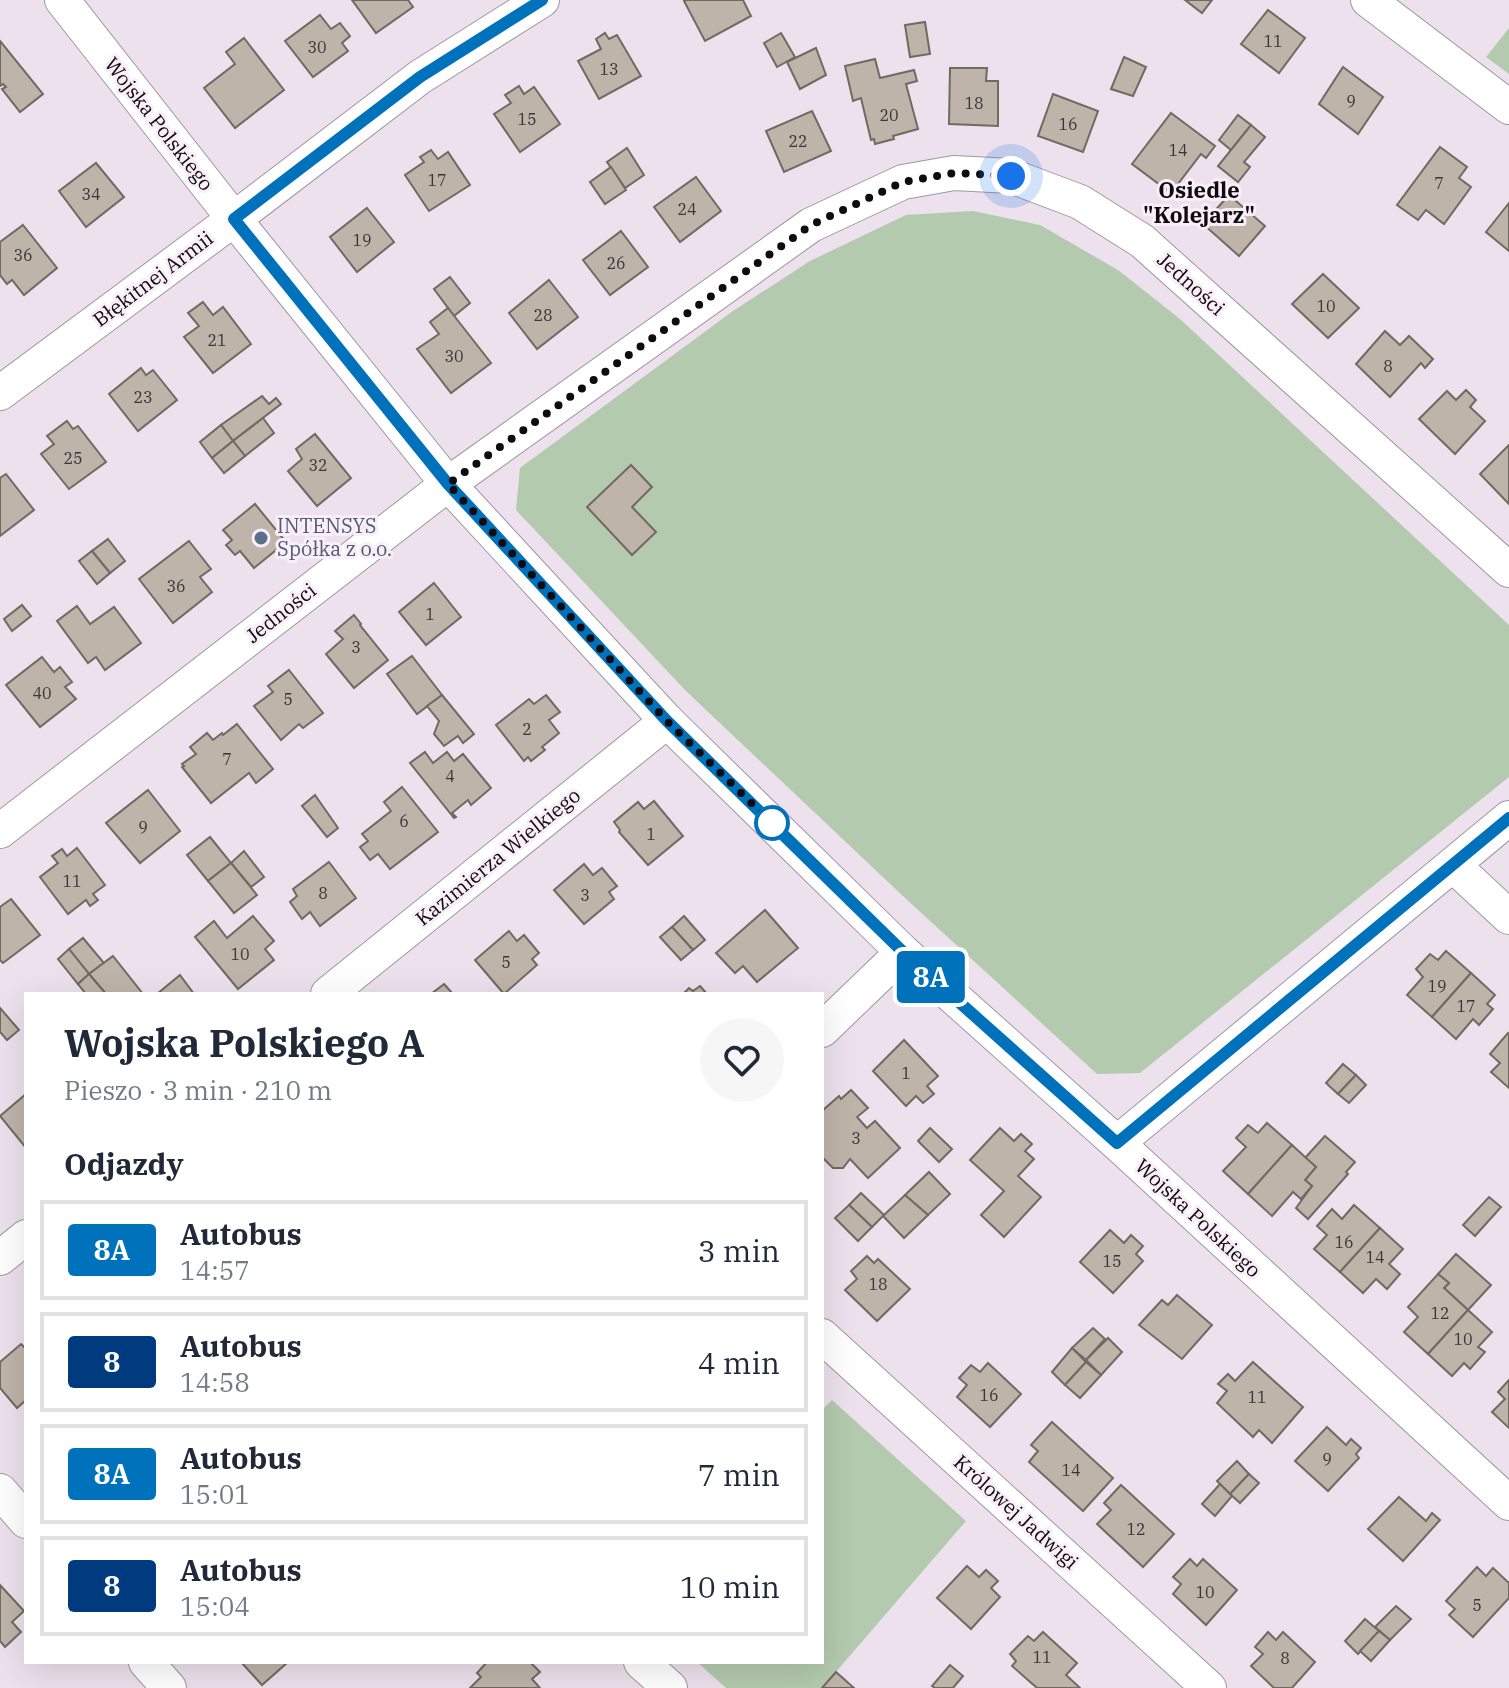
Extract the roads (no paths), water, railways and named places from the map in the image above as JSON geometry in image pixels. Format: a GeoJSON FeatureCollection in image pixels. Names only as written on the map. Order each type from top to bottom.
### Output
{"type":"FeatureCollection","features":[{"type":"Feature","properties":{"kind":"street","name":"Wojska Polskiego"},"geometry":{"type":"LineString","coordinates":[[62,0],[448,484],[667,721],[903,952],[1117,1143],[1509,1503]]}},
{"type":"Feature","properties":{"kind":"street","name":"Błękitnej Armii"},"geometry":{"type":"LineString","coordinates":[[0,393],[420,77],[542,0]]}},
{"type":"Feature","properties":{"kind":"street"},"geometry":{"type":"LineString","coordinates":[[1368,0],[1509,107]]}},
{"type":"Feature","properties":{"kind":"street","name":"Jedności"},"geometry":{"type":"LineString","coordinates":[[0,831],[448,484],[811,225],[903,182],[954,173],[1011,176],[1080,202],[1142,241],[1509,570]]}},
{"type":"Feature","properties":{"kind":"street","name":"Kazimierza Wielkiego"},"geometry":{"type":"LineString","coordinates":[[330,992],[667,721]]}},
{"type":"Feature","properties":{"kind":"street"},"geometry":{"type":"LineString","coordinates":[[1117,1143],[1509,818]]}},
{"type":"Feature","properties":{"kind":"street"},"geometry":{"type":"LineString","coordinates":[[1453,865],[1509,917]]}},
{"type":"Feature","properties":{"kind":"street"},"geometry":{"type":"LineString","coordinates":[[824,1028],[903,952]]}},
{"type":"Feature","properties":{"kind":"street"},"geometry":{"type":"LineString","coordinates":[[0,1258],[24,1239]]}},
{"type":"Feature","properties":{"kind":"street","name":"Królowej Jadwigi"},"geometry":{"type":"LineString","coordinates":[[824,1338],[1209,1688]]}},
{"type":"Feature","properties":{"kind":"street"},"geometry":{"type":"LineString","coordinates":[[0,1491],[24,1519]]}},
{"type":"Feature","properties":{"kind":"street"},"geometry":{"type":"LineString","coordinates":[[148,1664],[169,1688]]}},
{"type":"Feature","properties":{"kind":"street"},"geometry":{"type":"LineString","coordinates":[[643,1664],[670,1688]]}},
{"type":"Feature","properties":{"kind":"place","name":"INTENSYS Spółka z o.o."},"geometry":{"type":"Point","coordinates":[261,538]}},
{"type":"Feature","properties":{"kind":"district","name":"Osiedle \"Kolejarz\""},"geometry":{"type":"Point","coordinates":[1199,202]}}]}
